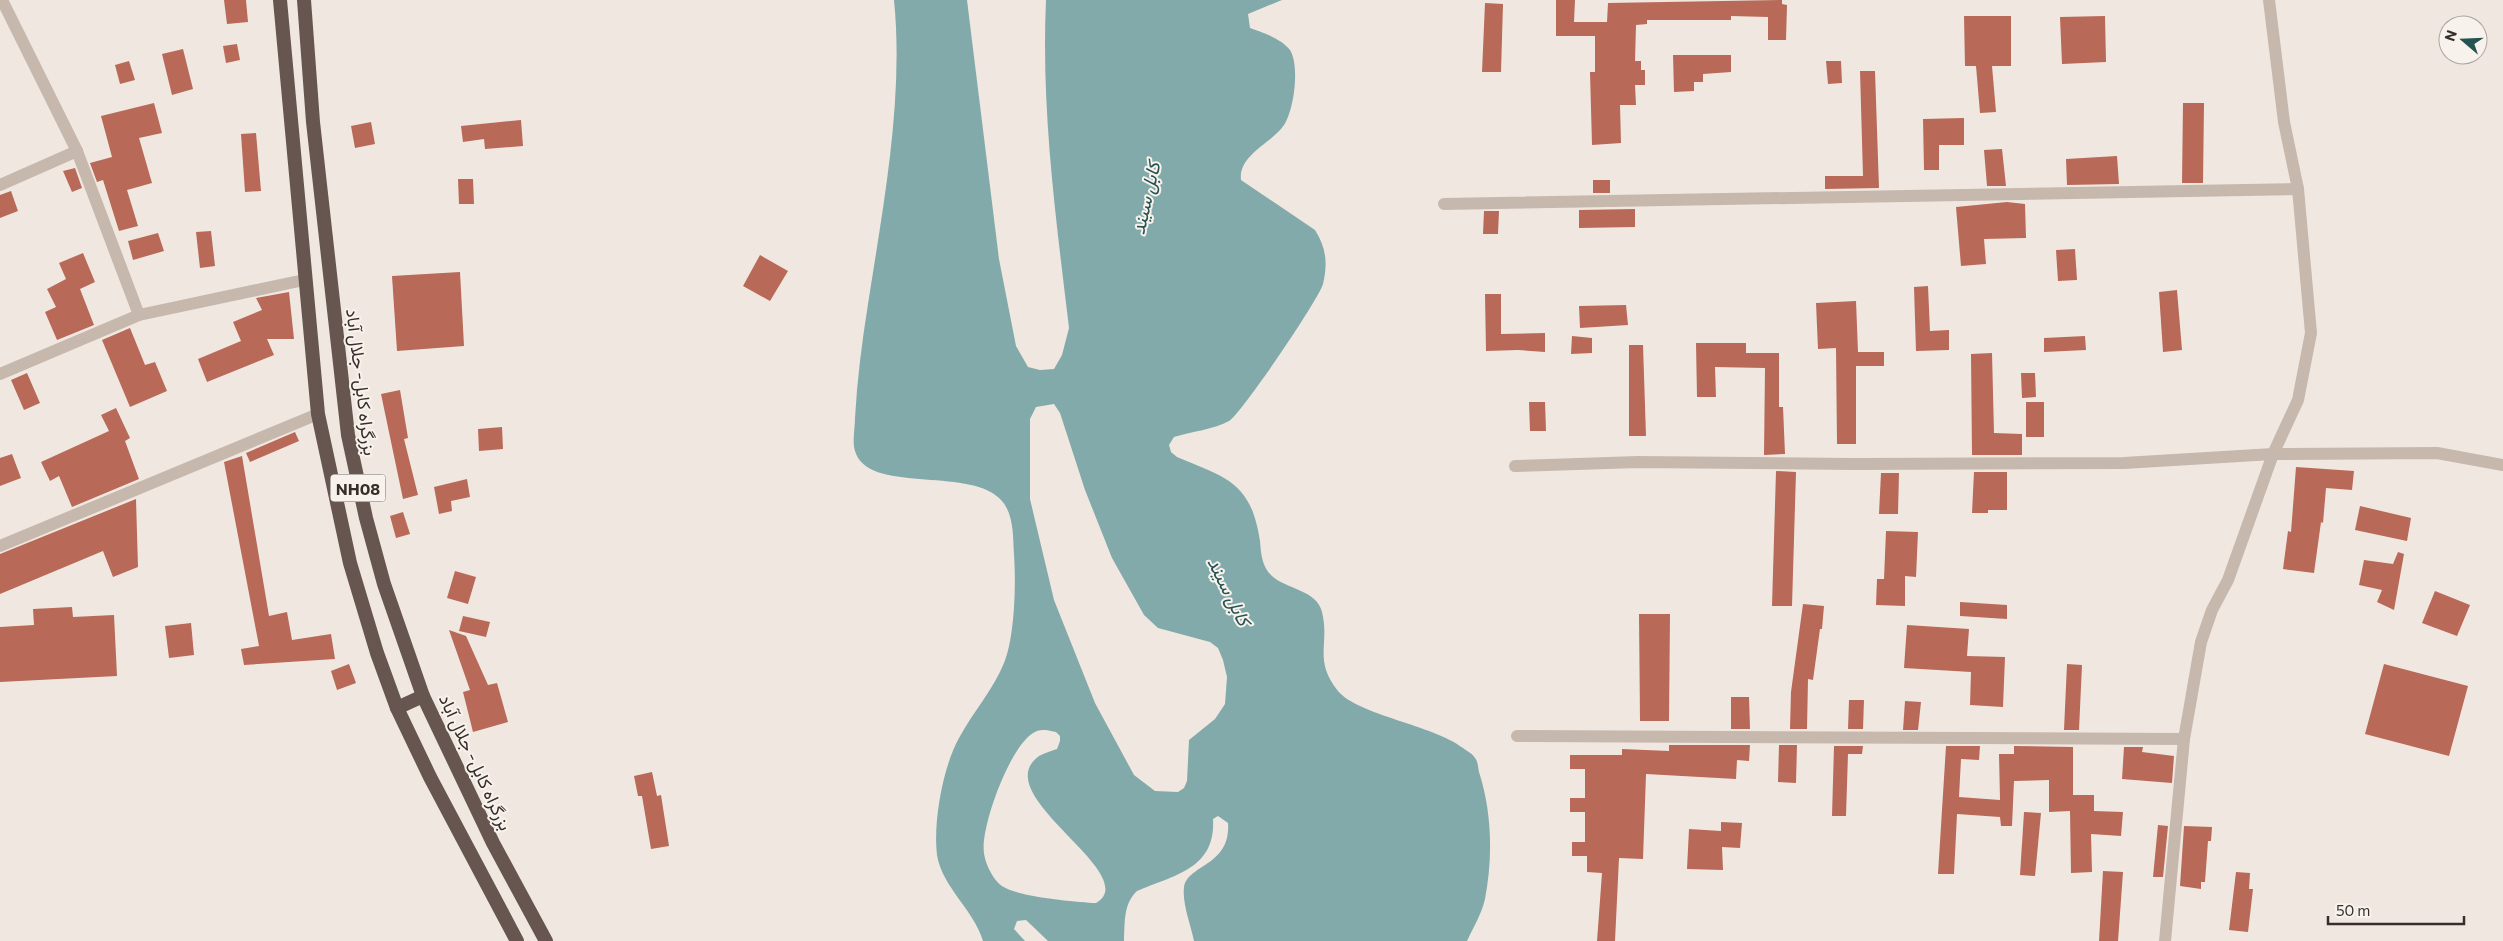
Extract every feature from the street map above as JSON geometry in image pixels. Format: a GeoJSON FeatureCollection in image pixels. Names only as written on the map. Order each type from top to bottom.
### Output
{"type":"FeatureCollection","features":[{"type":"Feature","properties":{"kind":"highway","name":"NH08"},"geometry":{"type":"LineString","coordinates":[[280,0],[304,280],[318,414],[350,563],[377,653],[397,708],[430,777],[517,941]]}},
{"type":"Feature","properties":{"kind":"highway","name":"بزرگراه کابل- جلال آباد"},"geometry":{"type":"LineString","coordinates":[[304,0],[313,122],[348,434],[356,479],[382,574],[423,696],[493,843],[546,941]]}},
{"type":"Feature","properties":{"kind":"highway"},"geometry":{"type":"LineString","coordinates":[[397,708],[423,696]]}},
{"type":"Feature","properties":{"kind":"street"},"geometry":{"type":"LineString","coordinates":[[2,0],[76,151],[139,315]]}},
{"type":"Feature","properties":{"kind":"street"},"geometry":{"type":"LineString","coordinates":[[2165,941],[2184,739],[2202,642],[2209,618],[2228,580],[2273,454],[2298,400],[2311,333],[2298,188],[2284,122],[2269,0]]}},
{"type":"Feature","properties":{"kind":"street"},"geometry":{"type":"LineString","coordinates":[[0,185],[76,151]]}},
{"type":"Feature","properties":{"kind":"street"},"geometry":{"type":"LineString","coordinates":[[1444,204],[2298,188]]}},
{"type":"Feature","properties":{"kind":"street"},"geometry":{"type":"LineString","coordinates":[[0,374],[139,315],[304,280]]}},
{"type":"Feature","properties":{"kind":"street"},"geometry":{"type":"LineString","coordinates":[[0,546],[318,414]]}},
{"type":"Feature","properties":{"kind":"street"},"geometry":{"type":"LineString","coordinates":[[1515,466],[1638,462],[1855,464],[2124,463],[2273,454],[2437,453],[2503,465]]}},
{"type":"Feature","properties":{"kind":"street"},"geometry":{"type":"LineString","coordinates":[[1517,736],[2184,739]]}},
{"type":"Feature","properties":{"kind":"water","name":"کابل سيند"},"geometry":{"type":"Polygon","coordinates":[[[894,0],[967,0],[999,259],[1016,346],[1028,367],[1040,370],[1054,369],[1062,355],[1069,328],[1048,123],[1045,41],[1046,0],[1282,0],[1248,14],[1250,28],[1277,39],[1290,50],[1295,66],[1295,88],[1291,109],[1288,118],[1279,132],[1250,156],[1245,163],[1241,171],[1241,180],[1315,230],[1324,249],[1325,269],[1323,284],[1295,332],[1236,414],[1223,424],[1174,437],[1169,445],[1171,452],[1177,457],[1223,477],[1243,494],[1256,521],[1266,569],[1278,580],[1308,594],[1319,605],[1324,623],[1324,661],[1330,680],[1338,691],[1348,699],[1378,714],[1450,740],[1476,759],[1487,803],[1490,851],[1488,883],[1484,904],[1467,941],[1194,941],[1185,907],[1184,887],[1187,879],[1193,873],[1209,862],[1223,848],[1227,837],[1228,823],[1218,816],[1213,819],[1212,836],[1208,849],[1200,860],[1190,868],[1137,891],[1132,896],[1127,908],[1124,941],[1048,941],[1026,920],[1017,921],[1014,929],[1025,941],[983,941],[973,919],[951,888],[940,867],[937,855],[936,826],[940,795],[953,750],[994,682],[1008,652],[1013,624],[1015,594],[1012,524],[1004,503],[984,489],[965,484],[897,477],[878,472],[863,464],[855,451],[854,443],[862,347],[890,153],[896,76],[894,0]],[[1054,404],[1036,407],[1030,419],[1030,499],[1054,600],[1095,703],[1134,775],[1155,791],[1178,792],[1184,788],[1187,781],[1189,740],[1215,719],[1225,704],[1227,677],[1223,660],[1218,648],[1210,642],[1158,628],[1144,615],[1112,558],[1085,490],[1060,413],[1054,404]],[[1036,731],[1026,739],[1007,768],[992,806],[987,825],[984,841],[986,862],[996,880],[1010,890],[1047,898],[1096,903],[1105,890],[1100,873],[1046,812],[1032,791],[1028,772],[1039,756],[1057,749],[1060,741],[1060,736],[1056,732],[1036,731]]]}},
{"type":"Feature","properties":{"kind":"building"},"geometry":{"type":"Polygon","coordinates":[[[224,0],[246,0],[248,22],[227,24],[224,0]]]}},
{"type":"Feature","properties":{"kind":"building"},"geometry":{"type":"Polygon","coordinates":[[[1556,0],[1575,0],[1574,22],[1607,22],[1608,3],[1782,0],[1782,4],[1787,5],[1786,40],[1768,40],[1768,17],[1731,16],[1731,20],[1647,20],[1647,24],[1636,25],[1635,61],[1641,61],[1641,70],[1645,70],[1645,85],[1635,85],[1636,105],[1620,105],[1621,143],[1592,145],[1590,72],[1595,72],[1595,36],[1556,36],[1556,0]]]}},
{"type":"Feature","properties":{"kind":"building"},"geometry":{"type":"Polygon","coordinates":[[[1485,3],[1503,4],[1501,72],[1482,72],[1485,3]]]}},
{"type":"Feature","properties":{"kind":"building"},"geometry":{"type":"Polygon","coordinates":[[[1964,16],[2011,16],[2011,66],[1992,66],[1996,112],[1980,113],[1976,66],[1965,66],[1964,16]]]}},
{"type":"Feature","properties":{"kind":"building"},"geometry":{"type":"Polygon","coordinates":[[[2105,16],[2106,62],[2062,64],[2060,17],[2105,16]]]}},
{"type":"Feature","properties":{"kind":"building"},"geometry":{"type":"Polygon","coordinates":[[[237,44],[240,60],[226,63],[223,46],[237,44]]]}},
{"type":"Feature","properties":{"kind":"building"},"geometry":{"type":"Polygon","coordinates":[[[183,49],[193,89],[172,95],[162,54],[183,49]]]}},
{"type":"Feature","properties":{"kind":"building"},"geometry":{"type":"Polygon","coordinates":[[[1673,55],[1731,55],[1731,72],[1703,74],[1703,82],[1694,82],[1694,91],[1674,92],[1673,55]]]}},
{"type":"Feature","properties":{"kind":"building"},"geometry":{"type":"Polygon","coordinates":[[[129,61],[135,80],[120,84],[115,65],[129,61]]]}},
{"type":"Feature","properties":{"kind":"building"},"geometry":{"type":"Polygon","coordinates":[[[1826,61],[1841,61],[1842,83],[1828,84],[1826,61]]]}},
{"type":"Feature","properties":{"kind":"building"},"geometry":{"type":"Polygon","coordinates":[[[1860,71],[1875,71],[1879,188],[1825,189],[1825,176],[1863,176],[1860,71]]]}},
{"type":"Feature","properties":{"kind":"building"},"geometry":{"type":"Polygon","coordinates":[[[154,103],[162,133],[139,138],[152,183],[127,190],[138,226],[119,231],[103,180],[97,182],[90,163],[112,157],[101,116],[154,103]]]}},
{"type":"Feature","properties":{"kind":"building"},"geometry":{"type":"Polygon","coordinates":[[[2183,103],[2204,103],[2203,183],[2182,183],[2183,103]]]}},
{"type":"Feature","properties":{"kind":"building"},"geometry":{"type":"Polygon","coordinates":[[[1964,118],[1964,145],[1939,145],[1939,170],[1924,170],[1923,119],[1964,118]]]}},
{"type":"Feature","properties":{"kind":"building"},"geometry":{"type":"Polygon","coordinates":[[[521,120],[523,146],[485,149],[484,139],[463,142],[461,126],[521,120]]]}},
{"type":"Feature","properties":{"kind":"building"},"geometry":{"type":"Polygon","coordinates":[[[371,122],[375,144],[355,148],[351,126],[371,122]]]}},
{"type":"Feature","properties":{"kind":"building"},"geometry":{"type":"Polygon","coordinates":[[[256,133],[261,191],[245,192],[241,134],[256,133]]]}},
{"type":"Feature","properties":{"kind":"building"},"geometry":{"type":"Polygon","coordinates":[[[2002,149],[2006,186],[1987,186],[1984,150],[2002,149]]]}},
{"type":"Feature","properties":{"kind":"building"},"geometry":{"type":"Polygon","coordinates":[[[2117,156],[2119,184],[2067,185],[2066,159],[2117,156]]]}},
{"type":"Feature","properties":{"kind":"building"},"geometry":{"type":"Polygon","coordinates":[[[75,168],[82,188],[72,192],[63,171],[75,168]]]}},
{"type":"Feature","properties":{"kind":"building"},"geometry":{"type":"Polygon","coordinates":[[[458,179],[473,179],[474,204],[459,204],[458,179]]]}},
{"type":"Feature","properties":{"kind":"building"},"geometry":{"type":"Polygon","coordinates":[[[1593,180],[1610,180],[1610,193],[1593,193],[1593,180]]]}},
{"type":"Feature","properties":{"kind":"building"},"geometry":{"type":"Polygon","coordinates":[[[11,191],[18,211],[0,218],[0,195],[11,191]]]}},
{"type":"Feature","properties":{"kind":"building"},"geometry":{"type":"Polygon","coordinates":[[[2007,202],[2025,204],[2026,238],[1984,239],[1986,264],[1961,266],[1956,207],[2007,202]]]}},
{"type":"Feature","properties":{"kind":"building"},"geometry":{"type":"Polygon","coordinates":[[[1635,209],[1635,227],[1579,228],[1579,210],[1635,209]]]}},
{"type":"Feature","properties":{"kind":"building"},"geometry":{"type":"Polygon","coordinates":[[[1484,211],[1499,211],[1498,234],[1483,234],[1484,211]]]}},
{"type":"Feature","properties":{"kind":"building"},"geometry":{"type":"Polygon","coordinates":[[[211,231],[215,266],[200,268],[196,232],[211,231]]]}},
{"type":"Feature","properties":{"kind":"building"},"geometry":{"type":"Polygon","coordinates":[[[158,233],[164,251],[133,260],[128,241],[158,233]]]}},
{"type":"Feature","properties":{"kind":"building"},"geometry":{"type":"Polygon","coordinates":[[[2075,249],[2077,280],[2058,281],[2056,250],[2075,249]]]}},
{"type":"Feature","properties":{"kind":"building"},"geometry":{"type":"Polygon","coordinates":[[[83,253],[95,282],[80,289],[94,325],[57,340],[45,312],[56,307],[47,289],[66,279],[59,263],[83,253]]]}},
{"type":"Feature","properties":{"kind":"building"},"geometry":{"type":"Polygon","coordinates":[[[760,255],[788,271],[770,301],[743,286],[760,255]]]}},
{"type":"Feature","properties":{"kind":"building"},"geometry":{"type":"Polygon","coordinates":[[[460,272],[464,346],[397,351],[392,276],[460,272]]]}},
{"type":"Feature","properties":{"kind":"building"},"geometry":{"type":"Polygon","coordinates":[[[1928,286],[1930,331],[1949,330],[1949,350],[1916,351],[1914,287],[1928,286]]]}},
{"type":"Feature","properties":{"kind":"building"},"geometry":{"type":"Polygon","coordinates":[[[2177,290],[2182,350],[2163,352],[2159,292],[2177,290]]]}},
{"type":"Feature","properties":{"kind":"building"},"geometry":{"type":"Polygon","coordinates":[[[289,292],[294,339],[267,339],[274,355],[207,382],[198,359],[241,341],[233,322],[262,310],[256,298],[289,292]]]}},
{"type":"Feature","properties":{"kind":"building"},"geometry":{"type":"Polygon","coordinates":[[[1485,294],[1501,294],[1501,334],[1545,333],[1545,352],[1518,350],[1486,351],[1485,294]]]}},
{"type":"Feature","properties":{"kind":"building"},"geometry":{"type":"Polygon","coordinates":[[[1856,301],[1858,352],[1884,352],[1884,366],[1856,366],[1856,444],[1837,444],[1836,348],[1818,349],[1816,303],[1856,301]]]}},
{"type":"Feature","properties":{"kind":"building"},"geometry":{"type":"Polygon","coordinates":[[[1626,305],[1628,325],[1580,328],[1579,306],[1626,305]]]}},
{"type":"Feature","properties":{"kind":"building"},"geometry":{"type":"Polygon","coordinates":[[[130,328],[145,365],[155,362],[167,391],[130,407],[102,340],[130,328]]]}},
{"type":"Feature","properties":{"kind":"building"},"geometry":{"type":"Polygon","coordinates":[[[1572,336],[1592,338],[1592,353],[1571,354],[1572,336]]]}},
{"type":"Feature","properties":{"kind":"building"},"geometry":{"type":"Polygon","coordinates":[[[2085,336],[2086,350],[2044,352],[2044,338],[2085,336]]]}},
{"type":"Feature","properties":{"kind":"building"},"geometry":{"type":"Polygon","coordinates":[[[1696,343],[1746,343],[1746,353],[1779,353],[1779,407],[1783,407],[1785,454],[1764,455],[1765,368],[1715,367],[1716,397],[1697,397],[1696,343]]]}},
{"type":"Feature","properties":{"kind":"building"},"geometry":{"type":"Polygon","coordinates":[[[1629,345],[1643,345],[1646,436],[1629,436],[1629,345]]]}},
{"type":"Feature","properties":{"kind":"building"},"geometry":{"type":"Polygon","coordinates":[[[1992,353],[1994,433],[2022,434],[2022,455],[1972,455],[1971,354],[1992,353]]]}},
{"type":"Feature","properties":{"kind":"building"},"geometry":{"type":"Polygon","coordinates":[[[27,373],[40,403],[24,410],[11,380],[27,373]]]}},
{"type":"Feature","properties":{"kind":"building"},"geometry":{"type":"Polygon","coordinates":[[[2021,373],[2035,373],[2036,397],[2022,398],[2021,373]]]}},
{"type":"Feature","properties":{"kind":"building"},"geometry":{"type":"Polygon","coordinates":[[[400,390],[408,438],[404,439],[418,495],[403,499],[381,394],[400,390]]]}},
{"type":"Feature","properties":{"kind":"building"},"geometry":{"type":"Polygon","coordinates":[[[1529,402],[1545,402],[1546,431],[1530,431],[1529,402]]]}},
{"type":"Feature","properties":{"kind":"building"},"geometry":{"type":"Polygon","coordinates":[[[2026,402],[2044,402],[2044,437],[2026,437],[2026,402]]]}},
{"type":"Feature","properties":{"kind":"building"},"geometry":{"type":"Polygon","coordinates":[[[116,408],[130,438],[125,441],[139,479],[72,507],[59,476],[50,481],[41,462],[109,431],[101,415],[116,408]]]}},
{"type":"Feature","properties":{"kind":"building"},"geometry":{"type":"Polygon","coordinates":[[[502,427],[503,449],[479,451],[478,429],[502,427]]]}},
{"type":"Feature","properties":{"kind":"building"},"geometry":{"type":"Polygon","coordinates":[[[295,432],[299,441],[250,462],[246,453],[295,432]]]}},
{"type":"Feature","properties":{"kind":"building"},"geometry":{"type":"Polygon","coordinates":[[[12,454],[21,478],[0,486],[0,458],[12,454]]]}},
{"type":"Feature","properties":{"kind":"building"},"geometry":{"type":"Polygon","coordinates":[[[242,456],[269,616],[287,612],[292,640],[331,634],[335,659],[244,665],[241,649],[259,646],[224,462],[242,456]]]}},
{"type":"Feature","properties":{"kind":"building"},"geometry":{"type":"Polygon","coordinates":[[[2296,467],[2354,471],[2352,490],[2326,488],[2323,523],[2321,522],[2314,573],[2283,569],[2288,531],[2291,532],[2296,467]]]}},
{"type":"Feature","properties":{"kind":"building"},"geometry":{"type":"Polygon","coordinates":[[[1776,471],[1796,472],[1792,606],[1772,606],[1776,471]]]}},
{"type":"Feature","properties":{"kind":"building"},"geometry":{"type":"Polygon","coordinates":[[[1974,472],[2007,472],[2007,510],[1988,510],[1988,513],[1972,513],[1974,472]]]}},
{"type":"Feature","properties":{"kind":"building"},"geometry":{"type":"Polygon","coordinates":[[[1881,473],[1899,473],[1898,514],[1879,514],[1881,473]]]}},
{"type":"Feature","properties":{"kind":"building"},"geometry":{"type":"Polygon","coordinates":[[[467,479],[470,497],[451,501],[452,511],[439,514],[434,487],[467,479]]]}},
{"type":"Feature","properties":{"kind":"building"},"geometry":{"type":"Polygon","coordinates":[[[136,499],[138,567],[113,577],[103,551],[0,594],[0,554],[136,499]]]}},
{"type":"Feature","properties":{"kind":"building"},"geometry":{"type":"Polygon","coordinates":[[[2360,506],[2411,518],[2407,541],[2355,530],[2360,506]]]}},
{"type":"Feature","properties":{"kind":"building"},"geometry":{"type":"Polygon","coordinates":[[[403,512],[410,534],[396,538],[390,516],[403,512]]]}},
{"type":"Feature","properties":{"kind":"building"},"geometry":{"type":"Polygon","coordinates":[[[1886,531],[1918,532],[1916,577],[1905,576],[1905,606],[1876,605],[1877,579],[1884,579],[1886,531]]]}},
{"type":"Feature","properties":{"kind":"building"},"geometry":{"type":"Polygon","coordinates":[[[2398,552],[2404,554],[2394,610],[2377,602],[2382,590],[2359,585],[2364,560],[2393,564],[2398,552]]]}},
{"type":"Feature","properties":{"kind":"building"},"geometry":{"type":"Polygon","coordinates":[[[455,571],[476,577],[468,604],[447,598],[455,571]]]}},
{"type":"Feature","properties":{"kind":"building"},"geometry":{"type":"Polygon","coordinates":[[[2435,591],[2470,605],[2457,636],[2422,623],[2435,591]]]}},
{"type":"Feature","properties":{"kind":"building"},"geometry":{"type":"Polygon","coordinates":[[[1960,602],[2007,605],[2007,619],[1960,616],[1960,602]]]}},
{"type":"Feature","properties":{"kind":"building"},"geometry":{"type":"Polygon","coordinates":[[[1803,604],[1824,606],[1822,629],[1820,629],[1813,680],[1808,679],[1807,729],[1790,729],[1791,692],[1803,604]]]}},
{"type":"Feature","properties":{"kind":"building"},"geometry":{"type":"Polygon","coordinates":[[[72,607],[73,617],[114,615],[117,676],[0,682],[0,627],[34,625],[33,609],[72,607]]]}},
{"type":"Feature","properties":{"kind":"building"},"geometry":{"type":"Polygon","coordinates":[[[1639,614],[1670,614],[1669,721],[1640,721],[1639,614]]]}},
{"type":"Feature","properties":{"kind":"building"},"geometry":{"type":"Polygon","coordinates":[[[463,616],[490,622],[486,637],[459,631],[463,616]]]}},
{"type":"Feature","properties":{"kind":"building"},"geometry":{"type":"Polygon","coordinates":[[[191,623],[194,655],[169,658],[165,626],[191,623]]]}},
{"type":"Feature","properties":{"kind":"building"},"geometry":{"type":"Polygon","coordinates":[[[1907,625],[1969,629],[1967,656],[2005,657],[2003,707],[1970,705],[1971,672],[1904,668],[1907,625]]]}},
{"type":"Feature","properties":{"kind":"building"},"geometry":{"type":"Polygon","coordinates":[[[449,630],[466,636],[488,685],[497,683],[508,722],[473,732],[463,692],[470,690],[449,630]]]}},
{"type":"Feature","properties":{"kind":"building"},"geometry":{"type":"Polygon","coordinates":[[[349,664],[356,683],[337,690],[331,671],[349,664]]]}},
{"type":"Feature","properties":{"kind":"building"},"geometry":{"type":"Polygon","coordinates":[[[2067,664],[2082,665],[2079,730],[2064,730],[2067,664]]]}},
{"type":"Feature","properties":{"kind":"building"},"geometry":{"type":"Polygon","coordinates":[[[2384,664],[2468,686],[2449,756],[2365,734],[2384,664]]]}},
{"type":"Feature","properties":{"kind":"building"},"geometry":{"type":"Polygon","coordinates":[[[1731,697],[1749,697],[1750,729],[1731,729],[1731,697]]]}},
{"type":"Feature","properties":{"kind":"building"},"geometry":{"type":"Polygon","coordinates":[[[1849,700],[1864,700],[1863,729],[1848,729],[1849,700]]]}},
{"type":"Feature","properties":{"kind":"building"},"geometry":{"type":"Polygon","coordinates":[[[1905,701],[1921,702],[1918,730],[1903,730],[1905,701]]]}},
{"type":"Feature","properties":{"kind":"building"},"geometry":{"type":"Polygon","coordinates":[[[1669,745],[1750,745],[1749,761],[1737,760],[1736,779],[1646,774],[1643,859],[1619,858],[1615,941],[1597,941],[1602,873],[1587,872],[1587,856],[1572,856],[1572,842],[1585,842],[1585,812],[1570,812],[1570,798],[1585,798],[1585,769],[1570,769],[1570,755],[1622,755],[1622,749],[1669,751],[1669,745]]]}},
{"type":"Feature","properties":{"kind":"building"},"geometry":{"type":"Polygon","coordinates":[[[1779,745],[1797,745],[1796,783],[1778,782],[1779,745]]]}},
{"type":"Feature","properties":{"kind":"building"},"geometry":{"type":"Polygon","coordinates":[[[1834,746],[1863,746],[1862,754],[1848,754],[1846,816],[1832,816],[1834,746]]]}},
{"type":"Feature","properties":{"kind":"building"},"geometry":{"type":"Polygon","coordinates":[[[1946,746],[1980,746],[1979,760],[1961,759],[1959,797],[2000,800],[1999,754],[2014,754],[2014,746],[2073,747],[2073,795],[2094,795],[2094,811],[2123,812],[2121,836],[2091,834],[2092,872],[2071,873],[2070,811],[2049,812],[2049,780],[2014,781],[2012,826],[2001,826],[2000,817],[1957,814],[1954,874],[1938,874],[1946,746]]]}},
{"type":"Feature","properties":{"kind":"building"},"geometry":{"type":"Polygon","coordinates":[[[2124,747],[2143,747],[2142,752],[2174,756],[2172,783],[2122,779],[2124,747]]]}},
{"type":"Feature","properties":{"kind":"building"},"geometry":{"type":"Polygon","coordinates":[[[652,772],[657,796],[661,795],[669,846],[651,849],[642,796],[638,796],[634,776],[652,772]]]}},
{"type":"Feature","properties":{"kind":"building"},"geometry":{"type":"Polygon","coordinates":[[[2024,812],[2041,813],[2035,876],[2020,875],[2024,812]]]}},
{"type":"Feature","properties":{"kind":"building"},"geometry":{"type":"Polygon","coordinates":[[[1721,822],[1742,823],[1740,848],[1722,847],[1723,870],[1687,869],[1689,829],[1721,831],[1721,822]]]}},
{"type":"Feature","properties":{"kind":"building"},"geometry":{"type":"Polygon","coordinates":[[[2158,825],[2168,826],[2163,877],[2153,877],[2158,825]]]}},
{"type":"Feature","properties":{"kind":"building"},"geometry":{"type":"Polygon","coordinates":[[[2184,826],[2212,827],[2211,841],[2208,841],[2205,882],[2201,882],[2201,889],[2180,886],[2184,826]]]}},
{"type":"Feature","properties":{"kind":"building"},"geometry":{"type":"Polygon","coordinates":[[[2103,871],[2123,872],[2118,941],[2099,941],[2103,871]]]}},
{"type":"Feature","properties":{"kind":"building"},"geometry":{"type":"Polygon","coordinates":[[[2236,872],[2250,873],[2249,889],[2253,889],[2248,932],[2229,930],[2236,872]]]}}]}
